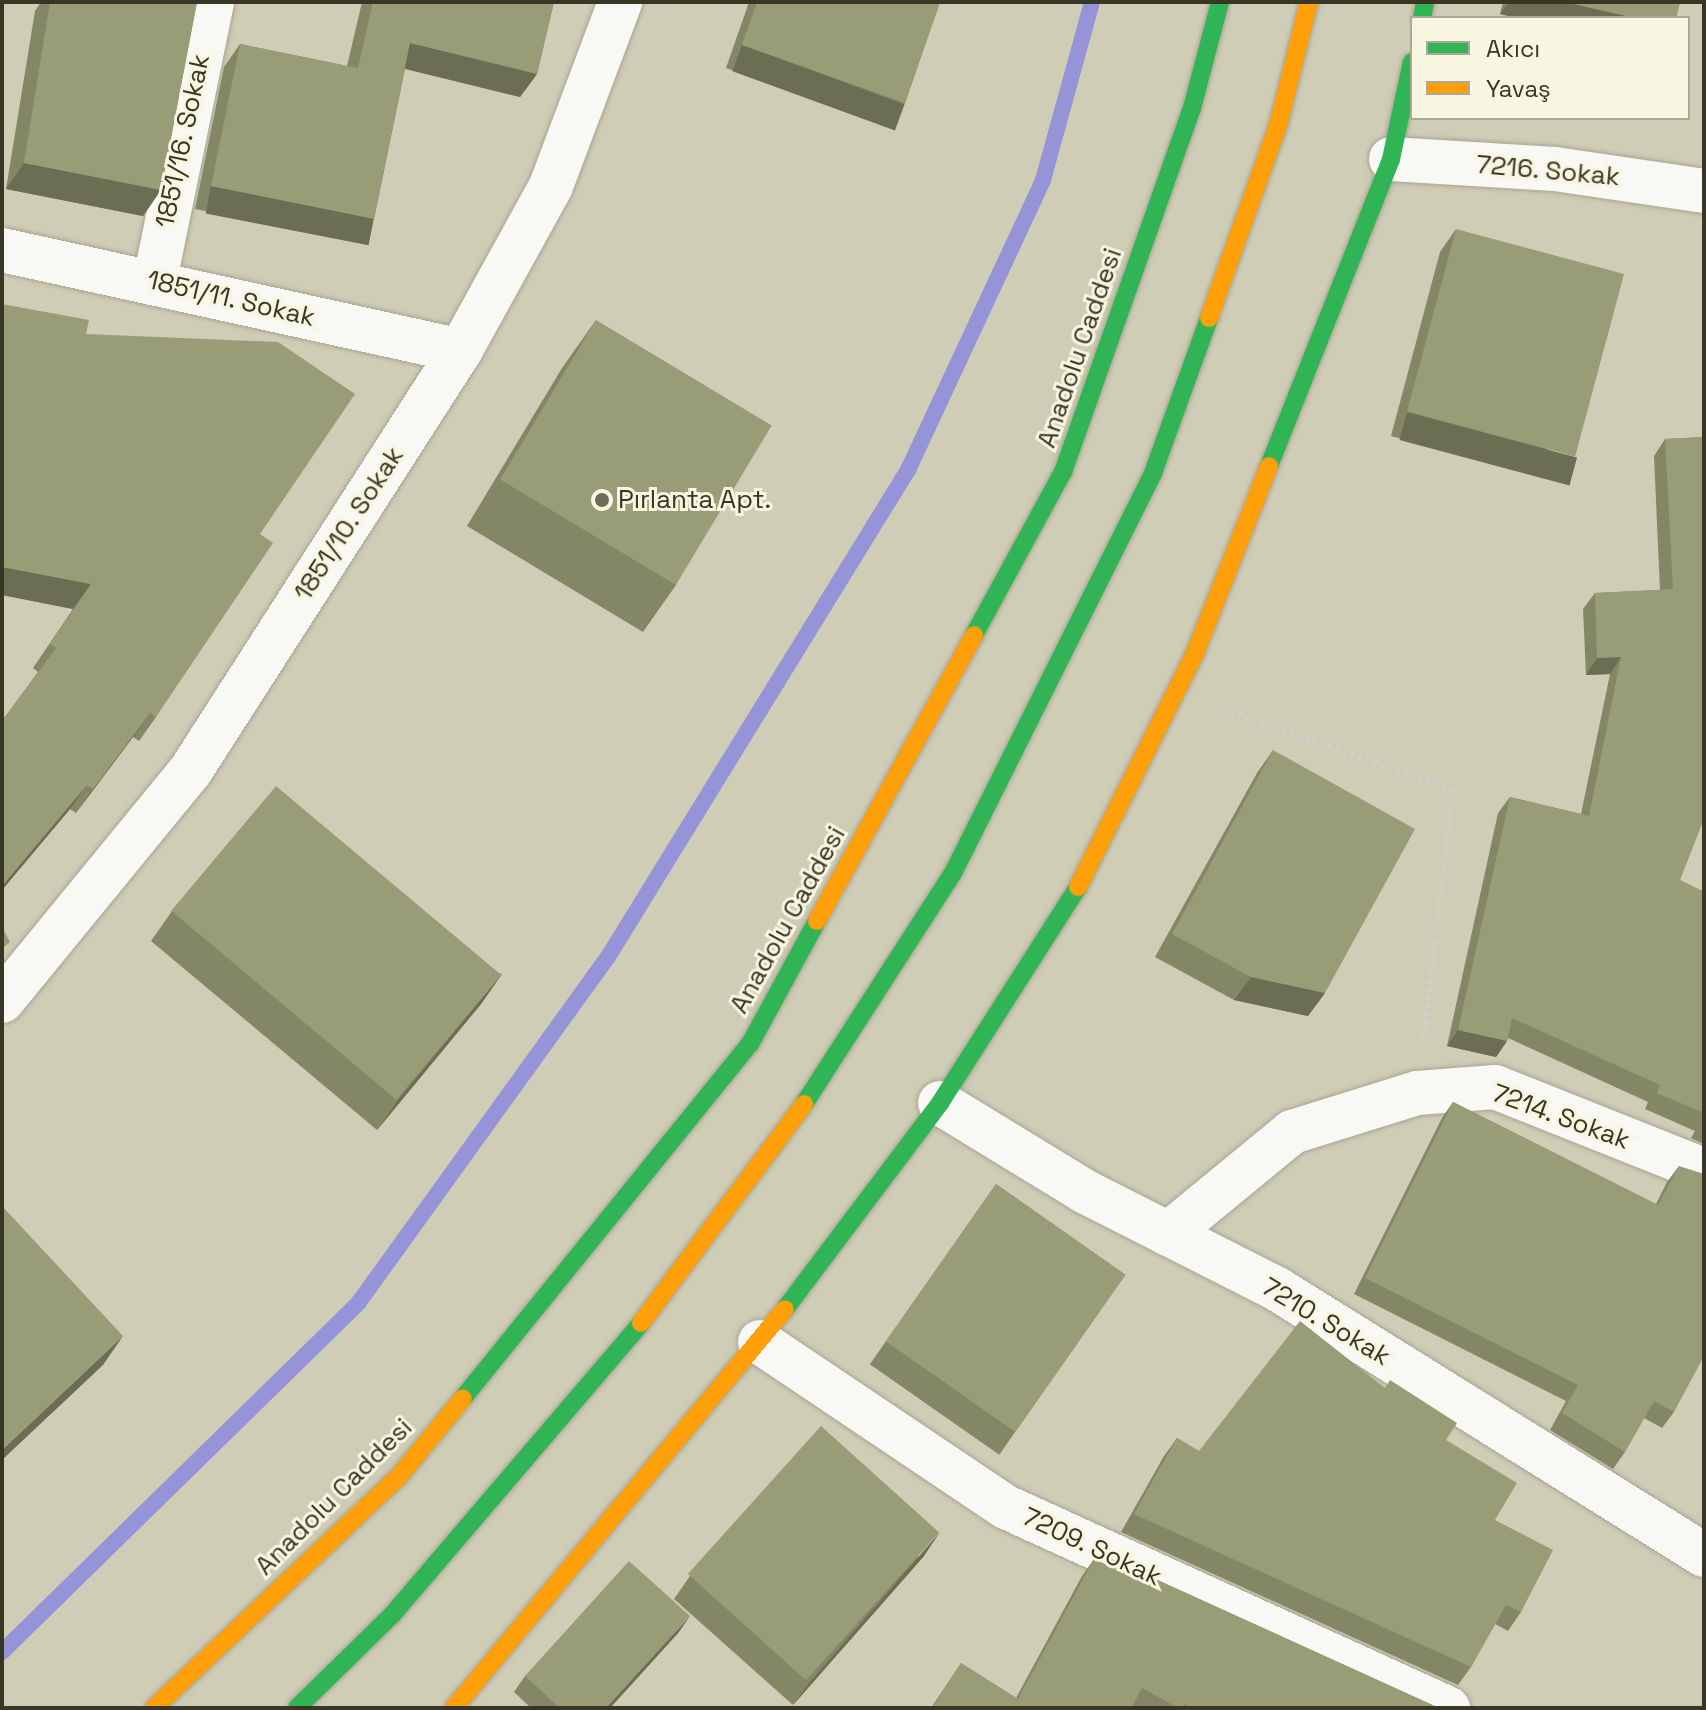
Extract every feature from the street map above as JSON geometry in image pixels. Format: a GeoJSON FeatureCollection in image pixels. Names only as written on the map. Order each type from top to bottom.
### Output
{"type":"FeatureCollection","features":[{"type":"Feature","properties":{"kind":"main road","name":"Anadolu Caddesi"},"geometry":{"type":"LineString","coordinates":[[154,1708],[400,1475],[750,1044],[1063,472],[1192,108],[1220,2]]}},
{"type":"Feature","properties":{"kind":"main road"},"geometry":{"type":"LineString","coordinates":[[297,1708],[392,1615],[625,1344],[798,1113],[953,873],[1153,473],[1279,122],[1309,2]]}},
{"type":"Feature","properties":{"kind":"main road"},"geometry":{"type":"LineString","coordinates":[[464,1705],[760,1342],[940,1103],[1066,911],[1176,692],[1391,159],[1410,71]]}},
{"type":"Feature","properties":{"kind":"street","name":"1851/16. Sokak"},"geometry":{"type":"LineString","coordinates":[[155,280],[212,2]]}},
{"type":"Feature","properties":{"kind":"street","name":"1851/10. Sokak"},"geometry":{"type":"LineString","coordinates":[[2,1001],[191,770],[460,351],[551,186],[620,2]]}},
{"type":"Feature","properties":{"kind":"street","name":"7216. Sokak"},"geometry":{"type":"LineString","coordinates":[[1391,159],[1555,169],[1704,191]]}},
{"type":"Feature","properties":{"kind":"street","name":"1851/11. Sokak"},"geometry":{"type":"LineString","coordinates":[[2,250],[155,280],[460,351]]}},
{"type":"Feature","properties":{"kind":"street","name":"7214. Sokak"},"geometry":{"type":"LineString","coordinates":[[1168,1234],[1292,1132],[1417,1093],[1495,1087],[1704,1170]]}},
{"type":"Feature","properties":{"kind":"street","name":"7210. Sokak"},"geometry":{"type":"LineString","coordinates":[[940,1103],[1084,1191],[1277,1289],[1704,1555]]}},
{"type":"Feature","properties":{"kind":"street","name":"7209. Sokak"},"geometry":{"type":"LineString","coordinates":[[760,1342],[1006,1507],[1448,1708]]}},
{"type":"Feature","properties":{"kind":"path"},"geometry":{"type":"LineString","coordinates":[[1176,692],[1453,789],[1417,1093]]}},
{"type":"Feature","properties":{"kind":"building"},"geometry":{"type":"Polygon","coordinates":[[[50,2],[197,2],[161,190],[24,163],[50,2]]]}},
{"type":"Feature","properties":{"kind":"building"},"geometry":{"type":"Polygon","coordinates":[[[373,2],[554,2],[537,74],[410,43],[374,219],[211,186],[240,44],[358,68],[373,2]]]}},
{"type":"Feature","properties":{"kind":"building"},"geometry":{"type":"Polygon","coordinates":[[[757,2],[940,2],[905,103],[742,45],[757,2]]]}},
{"type":"Feature","properties":{"kind":"building"},"geometry":{"type":"Polygon","coordinates":[[[1565,2],[1680,2],[1676,16],[1626,16],[1565,2]]]}},
{"type":"Feature","properties":{"kind":"building"},"geometry":{"type":"Polygon","coordinates":[[[1456,229],[1624,274],[1575,457],[1407,412],[1456,229]]]}},
{"type":"Feature","properties":{"kind":"building"},"geometry":{"type":"Polygon","coordinates":[[[2,304],[89,320],[86,334],[278,342],[355,394],[260,534],[273,543],[156,717],[150,713],[93,789],[87,785],[2,886],[2,721],[56,648],[50,644],[91,584],[2,567],[2,304]]]}},
{"type":"Feature","properties":{"kind":"building","name":"Pırlanta Apt."},"geometry":{"type":"Polygon","coordinates":[[[596,320],[772,426],[676,585],[500,479],[596,320]]]}},
{"type":"Feature","properties":{"kind":"building"},"geometry":{"type":"Polygon","coordinates":[[[1704,437],[1704,819],[1680,880],[1704,892],[1704,1113],[1657,1093],[1660,1085],[1512,1018],[1507,1041],[1458,1030],[1510,797],[1589,816],[1621,657],[1597,658],[1595,593],[1673,589],[1665,439],[1704,437]]]}},
{"type":"Feature","properties":{"kind":"building"},"geometry":{"type":"Polygon","coordinates":[[[1273,750],[1415,829],[1325,993],[1251,977],[1172,934],[1273,750]]]}},
{"type":"Feature","properties":{"kind":"building"},"geometry":{"type":"Polygon","coordinates":[[[276,786],[501,975],[396,1100],[171,911],[276,786]]]}},
{"type":"Feature","properties":{"kind":"building"},"geometry":{"type":"Polygon","coordinates":[[[2,927],[10,942],[2,949],[2,927]]]}},
{"type":"Feature","properties":{"kind":"building"},"geometry":{"type":"Polygon","coordinates":[[[1453,1102],[1658,1205],[1679,1166],[1704,1174],[1704,1356],[1674,1412],[1654,1401],[1625,1452],[1562,1413],[1578,1385],[1365,1278],[1453,1102]]]}},
{"type":"Feature","properties":{"kind":"building"},"geometry":{"type":"Polygon","coordinates":[[[996,1184],[1125,1275],[1015,1432],[886,1341],[996,1184]]]}},
{"type":"Feature","properties":{"kind":"building"},"geometry":{"type":"Polygon","coordinates":[[[2,1206],[123,1336],[2,1450],[2,1206]]]}},
{"type":"Feature","properties":{"kind":"building"},"geometry":{"type":"Polygon","coordinates":[[[1300,1321],[1385,1388],[1390,1380],[1457,1423],[1446,1440],[1517,1483],[1495,1520],[1553,1550],[1521,1612],[1506,1605],[1471,1667],[1134,1514],[1177,1438],[1199,1451],[1300,1321]]]}},
{"type":"Feature","properties":{"kind":"building"},"geometry":{"type":"Polygon","coordinates":[[[821,1426],[939,1532],[806,1680],[688,1574],[821,1426]]]}},
{"type":"Feature","properties":{"kind":"building"},"geometry":{"type":"Polygon","coordinates":[[[1109,1558],[1439,1708],[1191,1708],[1184,1704],[1178,1708],[1142,1688],[1131,1708],[932,1708],[961,1663],[1018,1699],[1094,1559],[1105,1565],[1109,1558]]]}},
{"type":"Feature","properties":{"kind":"building"},"geometry":{"type":"Polygon","coordinates":[[[629,1561],[690,1616],[606,1708],[560,1708],[525,1676],[629,1561]]]}},
{"type":"Feature","properties":{"kind":"waterway"},"geometry":{"type":"LineString","coordinates":[[2,1652],[359,1302],[608,957],[908,470],[1043,180],[1092,2]]}},
{"type":"Feature","properties":{"kind":"traffic: fast"},"geometry":{"type":"LineString","coordinates":[[974,635],[1063,472],[1192,108],[1220,2]]}},
{"type":"Feature","properties":{"kind":"traffic: fast"},"geometry":{"type":"LineString","coordinates":[[1422,16],[1425,2]]}},
{"type":"Feature","properties":{"kind":"traffic: fast"},"geometry":{"type":"LineString","coordinates":[[1269,466],[1391,159],[1410,71]]}},
{"type":"Feature","properties":{"kind":"traffic: fast"},"geometry":{"type":"LineString","coordinates":[[804,1104],[953,873],[1153,473],[1209,318]]}},
{"type":"Feature","properties":{"kind":"traffic: fast"},"geometry":{"type":"LineString","coordinates":[[785,1309],[940,1103],[1078,887]]}},
{"type":"Feature","properties":{"kind":"traffic: fast"},"geometry":{"type":"LineString","coordinates":[[463,1398],[750,1044],[817,921]]}},
{"type":"Feature","properties":{"kind":"traffic: fast"},"geometry":{"type":"LineString","coordinates":[[297,1708],[392,1615],[641,1323]]}},
{"type":"Feature","properties":{"kind":"traffic: slow"},"geometry":{"type":"LineString","coordinates":[[1209,318],[1279,122],[1309,2]]}},
{"type":"Feature","properties":{"kind":"traffic: slow"},"geometry":{"type":"LineString","coordinates":[[1078,887],[1195,653],[1269,466]]}},
{"type":"Feature","properties":{"kind":"traffic: slow"},"geometry":{"type":"LineString","coordinates":[[817,921],[974,635]]}},
{"type":"Feature","properties":{"kind":"traffic: slow"},"geometry":{"type":"LineString","coordinates":[[641,1323],[804,1104]]}},
{"type":"Feature","properties":{"kind":"traffic: slow"},"geometry":{"type":"LineString","coordinates":[[454,1708],[785,1309]]}},
{"type":"Feature","properties":{"kind":"traffic: slow"},"geometry":{"type":"LineString","coordinates":[[154,1708],[400,1475],[463,1398]]}},
{"type":"Feature","properties":{"kind":"place","name":"Pırlanta Apt."},"geometry":{"type":"Point","coordinates":[602,500]}}]}
